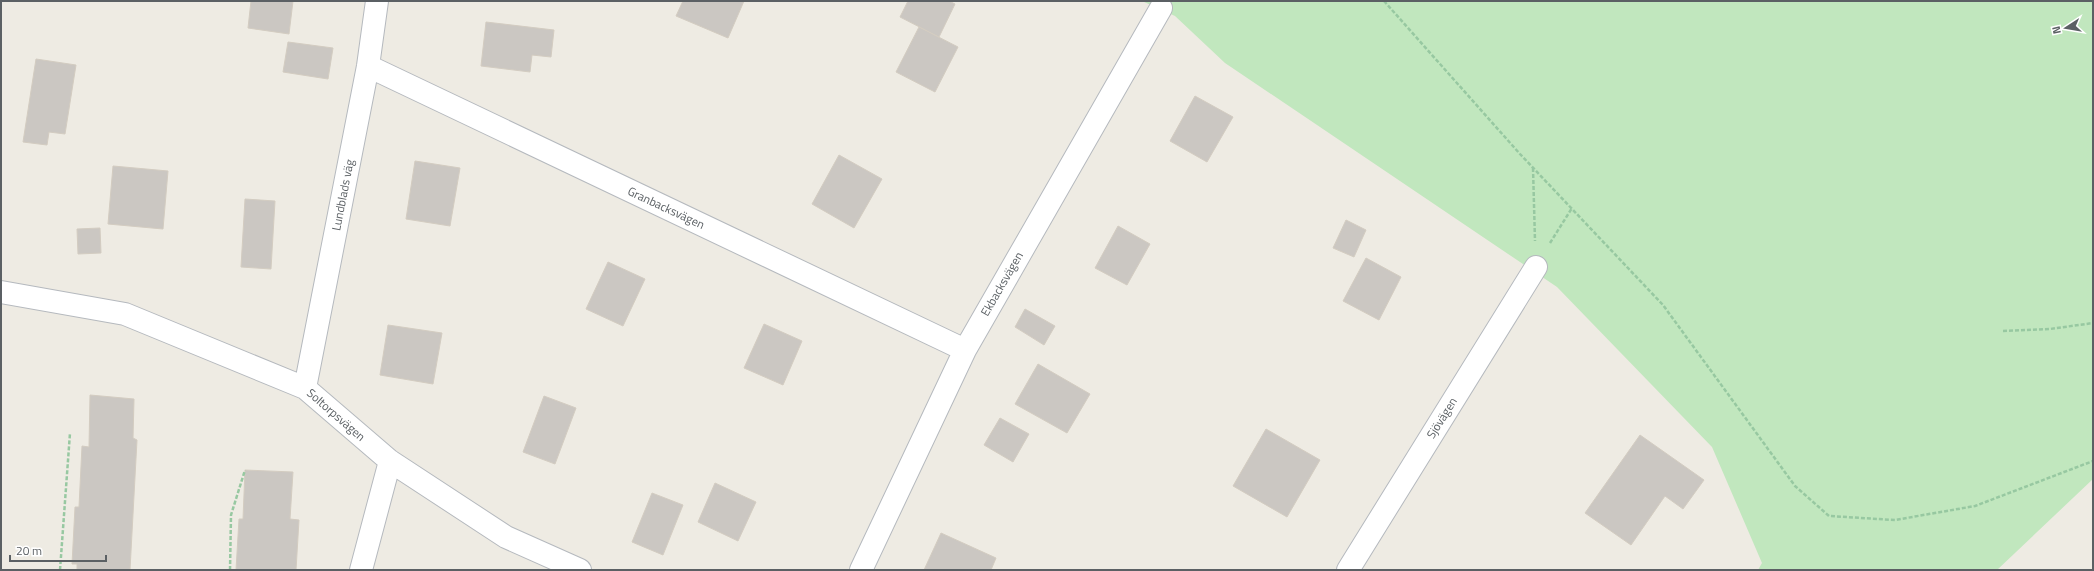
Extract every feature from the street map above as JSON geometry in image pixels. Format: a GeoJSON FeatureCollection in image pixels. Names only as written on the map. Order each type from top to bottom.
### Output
{"type":"FeatureCollection","features":[{"type":"Feature","properties":{"kind":"street","name":"Lundblads väg"},"geometry":{"type":"LineString","coordinates":[[305,388],[368,66],[377,1]]}},
{"type":"Feature","properties":{"kind":"street","name":"Ekbacksvägen"},"geometry":{"type":"LineString","coordinates":[[861,570],[965,350],[1161,8]]}},
{"type":"Feature","properties":{"kind":"street","name":"Granbacksvägen"},"geometry":{"type":"LineString","coordinates":[[368,66],[965,350]]}},
{"type":"Feature","properties":{"kind":"street","name":"Sjövägen"},"geometry":{"type":"LineString","coordinates":[[1348,570],[1536,267]]}},
{"type":"Feature","properties":{"kind":"street","name":"Soltorpsvägen"},"geometry":{"type":"LineString","coordinates":[[1,292],[125,314],[305,388],[390,461],[506,537],[580,570]]}},
{"type":"Feature","properties":{"kind":"street"},"geometry":{"type":"LineString","coordinates":[[361,570],[390,461]]}},
{"type":"Feature","properties":{"kind":"path"},"geometry":{"type":"LineString","coordinates":[[1384,1],[1533,167],[1664,305],[1795,486],[1829,516],[1895,520],[1975,506],[2093,460]]}},
{"type":"Feature","properties":{"kind":"path"},"geometry":{"type":"LineString","coordinates":[[1533,167],[1536,267]]}},
{"type":"Feature","properties":{"kind":"path"},"geometry":{"type":"LineString","coordinates":[[1536,267],[1572,208]]}},
{"type":"Feature","properties":{"kind":"path"},"geometry":{"type":"LineString","coordinates":[[2003,331],[2050,329],[2093,323]]}},
{"type":"Feature","properties":{"kind":"path"},"geometry":{"type":"LineString","coordinates":[[60,570],[70,433]]}},
{"type":"Feature","properties":{"kind":"path"},"geometry":{"type":"LineString","coordinates":[[230,570],[231,515],[245,470]]}},
{"type":"Feature","properties":{"kind":"green space"},"geometry":{"type":"Polygon","coordinates":[[[1142,1],[2093,1],[2093,479],[1997,570],[1758,570],[1762,563],[1712,447],[1557,287],[1225,63],[1175,16],[1142,1]]]}},
{"type":"Feature","properties":{"kind":"building"},"geometry":{"type":"Polygon","coordinates":[[[251,1],[293,1],[289,34],[248,28],[251,1]]]}},
{"type":"Feature","properties":{"kind":"building"},"geometry":{"type":"Polygon","coordinates":[[[683,1],[744,1],[728,38],[676,16],[683,1]]]}},
{"type":"Feature","properties":{"kind":"building"},"geometry":{"type":"Polygon","coordinates":[[[908,1],[949,1],[955,4],[939,37],[900,17],[908,1]]]}},
{"type":"Feature","properties":{"kind":"building"},"geometry":{"type":"Polygon","coordinates":[[[486,22],[554,30],[551,57],[532,55],[530,72],[481,66],[486,22]]]}},
{"type":"Feature","properties":{"kind":"building"},"geometry":{"type":"Polygon","coordinates":[[[919,27],[958,47],[935,92],[896,72],[919,27]]]}},
{"type":"Feature","properties":{"kind":"building"},"geometry":{"type":"Polygon","coordinates":[[[288,42],[333,48],[328,79],[283,72],[288,42]]]}},
{"type":"Feature","properties":{"kind":"building"},"geometry":{"type":"Polygon","coordinates":[[[36,59],[76,65],[65,134],[49,132],[47,145],[23,142],[36,59]]]}},
{"type":"Feature","properties":{"kind":"building"},"geometry":{"type":"Polygon","coordinates":[[[1195,96],[1233,117],[1207,162],[1170,141],[1195,96]]]}},
{"type":"Feature","properties":{"kind":"building"},"geometry":{"type":"Polygon","coordinates":[[[839,155],[882,179],[854,228],[812,204],[839,155]]]}},
{"type":"Feature","properties":{"kind":"building"},"geometry":{"type":"Polygon","coordinates":[[[415,161],[460,168],[450,226],[406,219],[415,161]]]}},
{"type":"Feature","properties":{"kind":"building"},"geometry":{"type":"Polygon","coordinates":[[[113,166],[168,171],[163,229],[108,224],[113,166]]]}},
{"type":"Feature","properties":{"kind":"building"},"geometry":{"type":"Polygon","coordinates":[[[245,199],[275,201],[271,269],[241,267],[245,199]]]}},
{"type":"Feature","properties":{"kind":"building"},"geometry":{"type":"Polygon","coordinates":[[[1346,220],[1366,230],[1354,257],[1333,248],[1346,220]]]}},
{"type":"Feature","properties":{"kind":"building"},"geometry":{"type":"Polygon","coordinates":[[[1118,226],[1150,244],[1127,285],[1095,268],[1118,226]]]}},
{"type":"Feature","properties":{"kind":"building"},"geometry":{"type":"Polygon","coordinates":[[[100,228],[101,253],[78,254],[77,229],[100,228]]]}},
{"type":"Feature","properties":{"kind":"building"},"geometry":{"type":"Polygon","coordinates":[[[1366,258],[1401,277],[1379,320],[1343,301],[1366,258]]]}},
{"type":"Feature","properties":{"kind":"building"},"geometry":{"type":"Polygon","coordinates":[[[608,262],[645,279],[623,326],[586,309],[608,262]]]}},
{"type":"Feature","properties":{"kind":"building"},"geometry":{"type":"Polygon","coordinates":[[[1025,309],[1055,326],[1044,345],[1015,327],[1025,309]]]}},
{"type":"Feature","properties":{"kind":"building"},"geometry":{"type":"Polygon","coordinates":[[[764,324],[802,341],[783,385],[744,368],[764,324]]]}},
{"type":"Feature","properties":{"kind":"building"},"geometry":{"type":"Polygon","coordinates":[[[388,325],[442,333],[433,384],[380,375],[388,325]]]}},
{"type":"Feature","properties":{"kind":"building"},"geometry":{"type":"Polygon","coordinates":[[[1038,364],[1090,394],[1067,433],[1015,404],[1038,364]]]}},
{"type":"Feature","properties":{"kind":"building"},"geometry":{"type":"Polygon","coordinates":[[[90,395],[134,399],[133,438],[137,440],[130,570],[77,570],[77,564],[72,564],[75,507],[79,507],[82,446],[89,447],[90,395]]]}},
{"type":"Feature","properties":{"kind":"building"},"geometry":{"type":"Polygon","coordinates":[[[544,396],[576,408],[555,464],[523,452],[544,396]]]}},
{"type":"Feature","properties":{"kind":"building"},"geometry":{"type":"Polygon","coordinates":[[[1000,418],[1029,434],[1013,462],[984,445],[1000,418]]]}},
{"type":"Feature","properties":{"kind":"building"},"geometry":{"type":"Polygon","coordinates":[[[1266,429],[1320,460],[1287,517],[1233,486],[1266,429]]]}},
{"type":"Feature","properties":{"kind":"building"},"geometry":{"type":"Polygon","coordinates":[[[1640,435],[1704,480],[1683,509],[1665,496],[1631,545],[1585,513],[1640,435]]]}},
{"type":"Feature","properties":{"kind":"building"},"geometry":{"type":"Polygon","coordinates":[[[245,470],[293,472],[290,519],[299,520],[296,570],[236,570],[239,519],[243,519],[245,470]]]}},
{"type":"Feature","properties":{"kind":"building"},"geometry":{"type":"Polygon","coordinates":[[[715,483],[756,502],[738,541],[698,522],[715,483]]]}},
{"type":"Feature","properties":{"kind":"building"},"geometry":{"type":"Polygon","coordinates":[[[652,493],[683,505],[663,555],[632,542],[652,493]]]}},
{"type":"Feature","properties":{"kind":"building"},"geometry":{"type":"Polygon","coordinates":[[[941,533],[996,558],[991,570],[924,570],[941,533]]]}}]}
